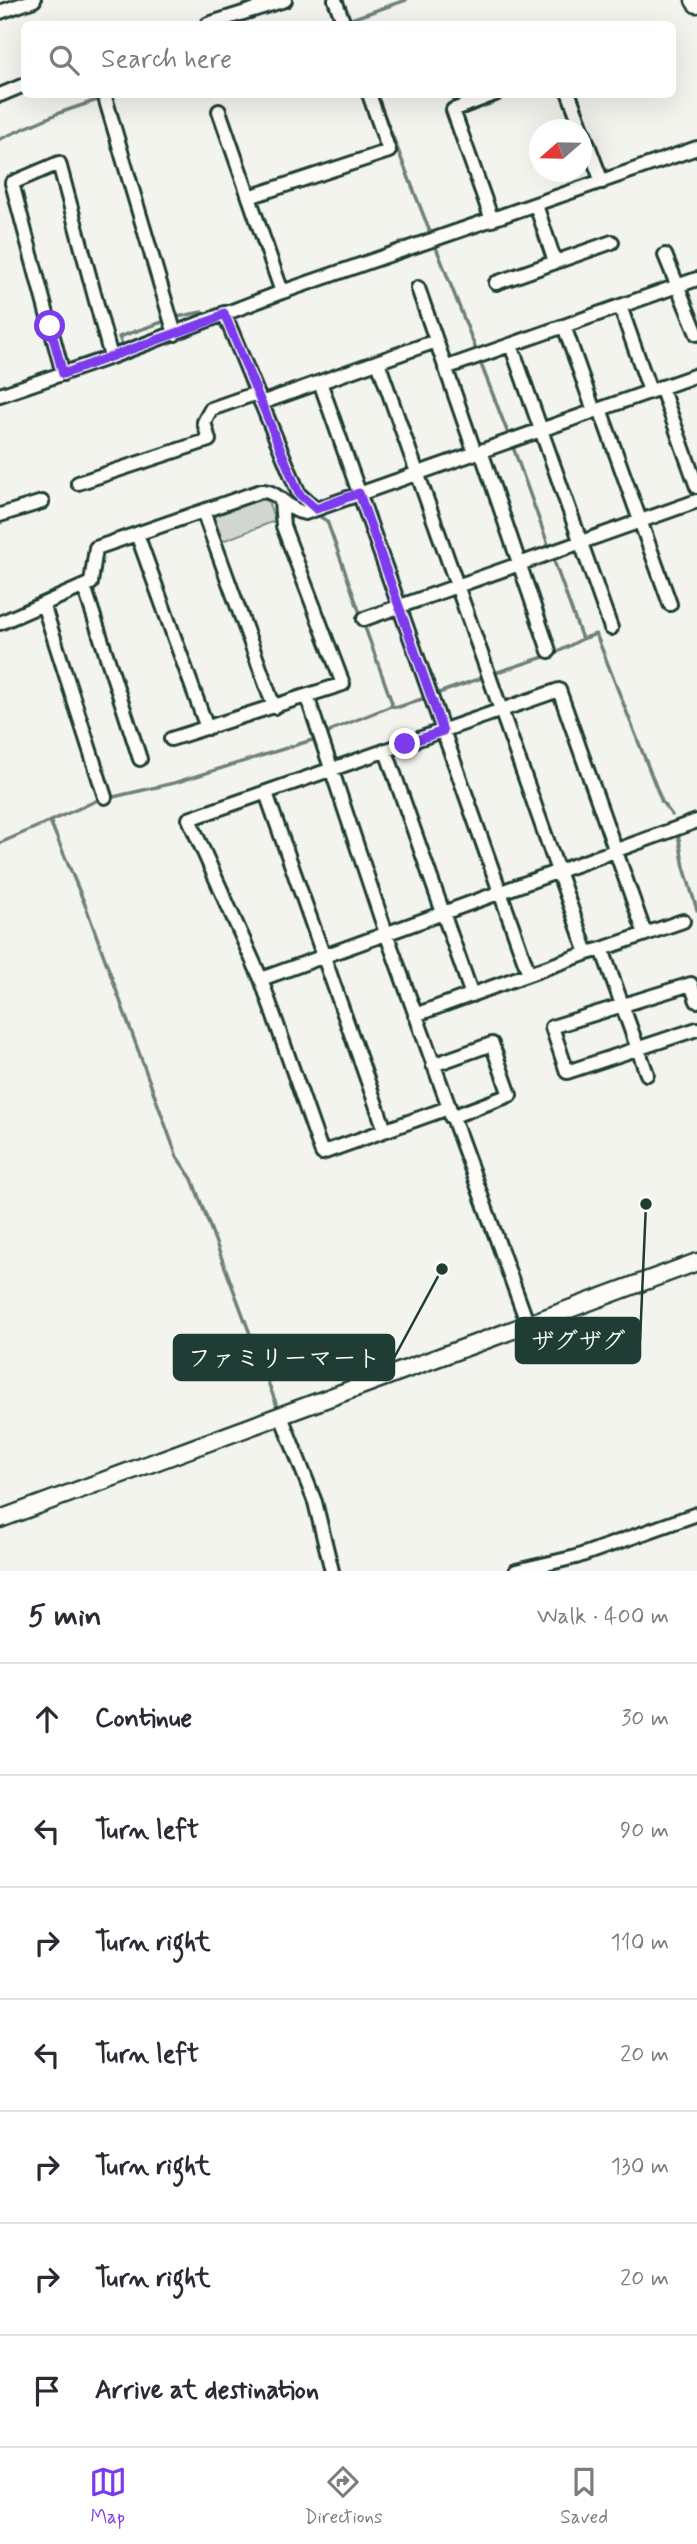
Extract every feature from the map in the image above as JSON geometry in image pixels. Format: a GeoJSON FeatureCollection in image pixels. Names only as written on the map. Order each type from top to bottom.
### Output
{"type":"FeatureCollection","features":[{"type":"Feature","properties":{"kind":"street"},"geometry":{"type":"LineString","coordinates":[[0,12],[34,0]]}},
{"type":"Feature","properties":{"kind":"street"},"geometry":{"type":"LineString","coordinates":[[218,21],[285,0]]}},
{"type":"Feature","properties":{"kind":"street"},"geometry":{"type":"LineString","coordinates":[[335,0],[343,21]]}},
{"type":"Feature","properties":{"kind":"street"},"geometry":{"type":"LineString","coordinates":[[0,95],[21,86]]}},
{"type":"Feature","properties":{"kind":"street"},"geometry":{"type":"LineString","coordinates":[[104,98],[172,324]]}},
{"type":"Feature","properties":{"kind":"street"},"geometry":{"type":"LineString","coordinates":[[249,197],[389,151],[370,98]]}},
{"type":"Feature","properties":{"kind":"street"},"geometry":{"type":"LineString","coordinates":[[484,98],[453,110],[492,220]]}},
{"type":"Feature","properties":{"kind":"street"},"geometry":{"type":"LineString","coordinates":[[570,98],[602,182]]}},
{"type":"Feature","properties":{"kind":"street"},"geometry":{"type":"LineString","coordinates":[[219,111],[282,292]]}},
{"type":"Feature","properties":{"kind":"street"},"geometry":{"type":"LineString","coordinates":[[0,395],[111,357],[172,324],[215,319],[224,313],[282,292],[697,148]]}},
{"type":"Feature","properties":{"kind":"street"},"geometry":{"type":"LineString","coordinates":[[63,374],[12,183],[59,163],[111,357]]}},
{"type":"Feature","properties":{"kind":"street"},"geometry":{"type":"LineString","coordinates":[[536,205],[555,262]]}},
{"type":"Feature","properties":{"kind":"street"},"geometry":{"type":"LineString","coordinates":[[496,283],[612,242]]}},
{"type":"Feature","properties":{"kind":"street"},"geometry":{"type":"LineString","coordinates":[[665,255],[697,334]]}},
{"type":"Feature","properties":{"kind":"street"},"geometry":{"type":"LineString","coordinates":[[446,368],[697,279]]}},
{"type":"Feature","properties":{"kind":"street"},"geometry":{"type":"LineString","coordinates":[[418,288],[549,651]]}},
{"type":"Feature","properties":{"kind":"street"},"geometry":{"type":"LineString","coordinates":[[620,306],[697,487]]}},
{"type":"Feature","properties":{"kind":"street"},"geometry":{"type":"LineString","coordinates":[[224,313],[255,397],[299,494],[316,509]]}},
{"type":"Feature","properties":{"kind":"street"},"geometry":{"type":"LineString","coordinates":[[564,326],[670,604]]}},
{"type":"Feature","properties":{"kind":"street"},"geometry":{"type":"LineString","coordinates":[[78,484],[208,440],[204,422],[211,409],[320,383],[436,341]]}},
{"type":"Feature","properties":{"kind":"street"},"geometry":{"type":"LineString","coordinates":[[511,345],[611,628]]}},
{"type":"Feature","properties":{"kind":"street"},"geometry":{"type":"LineString","coordinates":[[378,362],[587,953]]}},
{"type":"Feature","properties":{"kind":"street"},"geometry":{"type":"LineString","coordinates":[[0,623],[92,583],[96,548],[261,491],[267,491],[298,512],[316,509],[697,374]]}},
{"type":"Feature","properties":{"kind":"street"},"geometry":{"type":"LineString","coordinates":[[320,383],[529,974]]}},
{"type":"Feature","properties":{"kind":"street"},"geometry":{"type":"LineString","coordinates":[[171,739],[342,684],[283,526],[281,501]]}},
{"type":"Feature","properties":{"kind":"street"},"geometry":{"type":"LineString","coordinates":[[364,619],[697,501]]}},
{"type":"Feature","properties":{"kind":"street"},"geometry":{"type":"LineString","coordinates":[[0,515],[42,502]]}},
{"type":"Feature","properties":{"kind":"street"},"geometry":{"type":"LineString","coordinates":[[203,512],[274,707]]}},
{"type":"Feature","properties":{"kind":"street"},"geometry":{"type":"LineString","coordinates":[[137,534],[207,727]]}},
{"type":"Feature","properties":{"kind":"street"},"geometry":{"type":"LineString","coordinates":[[84,586],[140,759]]}},
{"type":"Feature","properties":{"kind":"street"},"geometry":{"type":"LineString","coordinates":[[43,604],[105,797]]}},
{"type":"Feature","properties":{"kind":"street"},"geometry":{"type":"LineString","coordinates":[[433,1065],[492,1044],[510,1095],[385,1130],[322,1153],[261,979],[189,819],[559,690],[645,934]]}},
{"type":"Feature","properties":{"kind":"street"},"geometry":{"type":"LineString","coordinates":[[307,696],[386,933],[528,1325]]}},
{"type":"Feature","properties":{"kind":"street"},"geometry":{"type":"LineString","coordinates":[[386,751],[472,995]]}},
{"type":"Feature","properties":{"kind":"street"},"geometry":{"type":"LineString","coordinates":[[266,793],[385,1130]]}},
{"type":"Feature","properties":{"kind":"street"},"geometry":{"type":"LineString","coordinates":[[261,979],[697,821]]}},
{"type":"Feature","properties":{"kind":"street"},"geometry":{"type":"LineString","coordinates":[[415,1015],[683,921]]}},
{"type":"Feature","properties":{"kind":"street"},"geometry":{"type":"LineString","coordinates":[[602,949],[647,1074]]}},
{"type":"Feature","properties":{"kind":"street"},"geometry":{"type":"LineString","coordinates":[[697,1001],[691,984],[552,1027],[567,1072],[697,1029]]}},
{"type":"Feature","properties":{"kind":"street"},"geometry":{"type":"LineString","coordinates":[[0,1519],[697,1262]]}},
{"type":"Feature","properties":{"kind":"street"},"geometry":{"type":"LineString","coordinates":[[281,1416],[315,1502],[332,1571]]}},
{"type":"Feature","properties":{"kind":"street"},"geometry":{"type":"LineString","coordinates":[[516,1571],[576,1557],[697,1514]]}},
{"type":"Feature","properties":{"kind":"shaded area"},"geometry":{"type":"Polygon","coordinates":[[[261,499],[268,501],[275,521],[220,542],[213,522],[215,516],[261,499]]]}},
{"type":"Feature","properties":{"kind":"waterway"},"geometry":{"type":"LineString","coordinates":[[346,21],[406,0]]}},
{"type":"Feature","properties":{"kind":"waterway"},"geometry":{"type":"LineString","coordinates":[[0,139],[59,113],[103,98]]}},
{"type":"Feature","properties":{"kind":"waterway"},"geometry":{"type":"LineString","coordinates":[[378,98],[477,352]]}},
{"type":"Feature","properties":{"kind":"waterway"},"geometry":{"type":"LineString","coordinates":[[122,344],[119,337],[177,317],[202,312]]}},
{"type":"Feature","properties":{"kind":"waterway"},"geometry":{"type":"LineString","coordinates":[[479,359],[509,436]]}},
{"type":"Feature","properties":{"kind":"waterway"},"geometry":{"type":"LineString","coordinates":[[253,399],[285,476]]}},
{"type":"Feature","properties":{"kind":"waterway"},"geometry":{"type":"LineString","coordinates":[[513,447],[582,639],[596,634],[662,802],[672,815]]}},
{"type":"Feature","properties":{"kind":"waterway"},"geometry":{"type":"LineString","coordinates":[[319,516],[327,521],[391,706]]}},
{"type":"Feature","properties":{"kind":"waterway"},"geometry":{"type":"LineString","coordinates":[[495,673],[556,653],[582,639]]}},
{"type":"Feature","properties":{"kind":"waterway"},"geometry":{"type":"LineString","coordinates":[[0,843],[96,801],[174,783],[325,736],[334,729],[391,706],[399,707],[484,677]]}},
{"type":"Feature","properties":{"kind":"waterway"},"geometry":{"type":"LineString","coordinates":[[50,821],[86,907],[177,1157],[192,1179],[277,1406]]}},
{"type":"Feature","properties":{"kind":"waterway"},"geometry":{"type":"LineString","coordinates":[[678,834],[684,867],[697,910]]}},
{"type":"Feature","properties":{"kind":"place","name":"ザグザグ"},"geometry":{"type":"Point","coordinates":[646,1204]}},
{"type":"Feature","properties":{"kind":"place","name":"ファミリーマート"},"geometry":{"type":"Point","coordinates":[442,1269]}},
{"type":"Feature","properties":{"kind":"route"},"geometry":{"type":"LineString","coordinates":[[50,326],[63,374],[215,319],[224,313],[299,494],[316,509],[359,493],[443,731],[405,744]]}}]}
